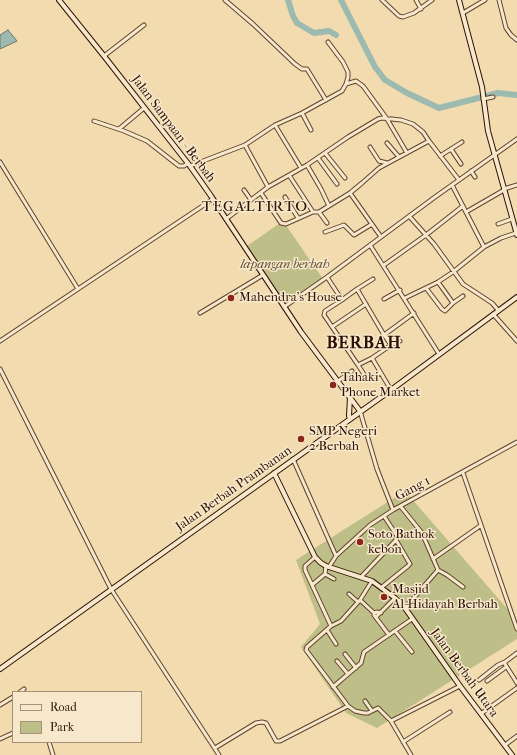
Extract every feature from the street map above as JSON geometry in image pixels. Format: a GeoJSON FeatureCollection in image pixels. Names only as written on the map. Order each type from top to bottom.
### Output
{"type":"FeatureCollection","features":[{"type":"Feature","properties":{"kind":"main road"},"geometry":{"type":"LineString","coordinates":[[459,0],[480,79],[488,131],[517,234]]}},
{"type":"Feature","properties":{"kind":"main road","name":"Jalan Sampaan - Berbah"},"geometry":{"type":"LineString","coordinates":[[60,2],[189,165],[284,307],[360,411]]}},
{"type":"Feature","properties":{"kind":"main road","name":"Jalan Berbah Prambanan"},"geometry":{"type":"LineString","coordinates":[[0,668],[391,390],[517,297]]}},
{"type":"Feature","properties":{"kind":"main road"},"geometry":{"type":"LineString","coordinates":[[350,397],[350,418]]}},
{"type":"Feature","properties":{"kind":"main road","name":"Jalan Berbah Utara"},"geometry":{"type":"LineString","coordinates":[[274,473],[315,557],[321,563],[328,566],[372,581],[382,587],[405,608],[460,686],[482,713],[512,755]]}},
{"type":"Feature","properties":{"kind":"street"},"geometry":{"type":"LineString","coordinates":[[60,2],[66,0]]}},
{"type":"Feature","properties":{"kind":"street"},"geometry":{"type":"LineString","coordinates":[[225,0],[295,64],[302,69],[307,69],[326,100]]}},
{"type":"Feature","properties":{"kind":"street"},"geometry":{"type":"LineString","coordinates":[[382,0],[399,16],[403,17],[406,17],[421,9],[432,0]]}},
{"type":"Feature","properties":{"kind":"street"},"geometry":{"type":"LineString","coordinates":[[416,0],[421,9]]}},
{"type":"Feature","properties":{"kind":"street"},"geometry":{"type":"LineString","coordinates":[[463,13],[485,0]]}},
{"type":"Feature","properties":{"kind":"street"},"geometry":{"type":"LineString","coordinates":[[499,0],[506,28],[517,40]]}},
{"type":"Feature","properties":{"kind":"street"},"geometry":{"type":"LineString","coordinates":[[104,56],[144,25]]}},
{"type":"Feature","properties":{"kind":"street"},"geometry":{"type":"LineString","coordinates":[[94,122],[119,129],[150,142],[179,166],[189,165],[245,145],[275,125],[302,113],[342,91],[348,77],[346,67],[328,42]]}},
{"type":"Feature","properties":{"kind":"street"},"geometry":{"type":"LineString","coordinates":[[346,84],[356,81],[360,83],[387,119],[407,153]]}},
{"type":"Feature","properties":{"kind":"street"},"geometry":{"type":"LineString","coordinates":[[483,99],[493,97]]}},
{"type":"Feature","properties":{"kind":"street"},"geometry":{"type":"LineString","coordinates":[[119,129],[144,108]]}},
{"type":"Feature","properties":{"kind":"street"},"geometry":{"type":"LineString","coordinates":[[302,113],[311,130]]}},
{"type":"Feature","properties":{"kind":"street"},"geometry":{"type":"LineString","coordinates":[[226,219],[268,187],[307,165],[348,137],[378,119],[401,120],[413,124],[423,132],[459,180]]}},
{"type":"Feature","properties":{"kind":"street"},"geometry":{"type":"LineString","coordinates":[[275,125],[301,168]]}},
{"type":"Feature","properties":{"kind":"street"},"geometry":{"type":"LineString","coordinates":[[284,307],[517,139]]}},
{"type":"Feature","properties":{"kind":"street"},"geometry":{"type":"LineString","coordinates":[[261,193],[281,223],[286,224],[313,212],[319,212],[350,193],[387,163],[429,141]]}},
{"type":"Feature","properties":{"kind":"street"},"geometry":{"type":"LineString","coordinates":[[440,156],[462,142]]}},
{"type":"Feature","properties":{"kind":"street"},"geometry":{"type":"LineString","coordinates":[[387,143],[398,157]]}},
{"type":"Feature","properties":{"kind":"street"},"geometry":{"type":"LineString","coordinates":[[245,145],[268,187]]}},
{"type":"Feature","properties":{"kind":"street"},"geometry":{"type":"LineString","coordinates":[[370,147],[379,161],[387,163]]}},
{"type":"Feature","properties":{"kind":"street"},"geometry":{"type":"LineString","coordinates":[[451,149],[461,164]]}},
{"type":"Feature","properties":{"kind":"street"},"geometry":{"type":"LineString","coordinates":[[325,153],[345,178]]}},
{"type":"Feature","properties":{"kind":"street"},"geometry":{"type":"LineString","coordinates":[[318,158],[337,184]]}},
{"type":"Feature","properties":{"kind":"street"},"geometry":{"type":"LineString","coordinates":[[0,162],[78,289]]}},
{"type":"Feature","properties":{"kind":"street"},"geometry":{"type":"LineString","coordinates":[[307,165],[329,206]]}},
{"type":"Feature","properties":{"kind":"street"},"geometry":{"type":"LineString","coordinates":[[471,171],[475,177]]}},
{"type":"Feature","properties":{"kind":"street"},"geometry":{"type":"LineString","coordinates":[[289,175],[313,212]]}},
{"type":"Feature","properties":{"kind":"street"},"geometry":{"type":"LineString","coordinates":[[452,185],[484,248]]}},
{"type":"Feature","properties":{"kind":"street"},"geometry":{"type":"LineString","coordinates":[[466,212],[504,190],[517,185]]}},
{"type":"Feature","properties":{"kind":"street"},"geometry":{"type":"LineString","coordinates":[[244,190],[251,200]]}},
{"type":"Feature","properties":{"kind":"street"},"geometry":{"type":"LineString","coordinates":[[350,193],[381,237]]}},
{"type":"Feature","properties":{"kind":"street"},"geometry":{"type":"LineString","coordinates":[[285,197],[298,218]]}},
{"type":"Feature","properties":{"kind":"street"},"geometry":{"type":"LineString","coordinates":[[0,341],[213,199]]}},
{"type":"Feature","properties":{"kind":"street"},"geometry":{"type":"LineString","coordinates":[[384,265],[463,206]]}},
{"type":"Feature","properties":{"kind":"street"},"geometry":{"type":"LineString","coordinates":[[319,212],[327,223]]}},
{"type":"Feature","properties":{"kind":"street"},"geometry":{"type":"LineString","coordinates":[[409,216],[426,235],[463,284],[492,303],[498,310]]}},
{"type":"Feature","properties":{"kind":"street"},"geometry":{"type":"LineString","coordinates":[[498,224],[512,219]]}},
{"type":"Feature","properties":{"kind":"street"},"geometry":{"type":"LineString","coordinates":[[325,232],[344,225],[354,235],[372,224]]}},
{"type":"Feature","properties":{"kind":"street"},"geometry":{"type":"LineString","coordinates":[[405,298],[438,282],[484,248],[502,238],[517,234]]}},
{"type":"Feature","properties":{"kind":"street"},"geometry":{"type":"LineString","coordinates":[[370,245],[400,290],[439,354]]}},
{"type":"Feature","properties":{"kind":"street"},"geometry":{"type":"LineString","coordinates":[[200,313],[263,275]]}},
{"type":"Feature","properties":{"kind":"street"},"geometry":{"type":"LineString","coordinates":[[327,277],[342,300]]}},
{"type":"Feature","properties":{"kind":"street"},"geometry":{"type":"LineString","coordinates":[[373,279],[324,312],[324,315],[365,376],[369,379],[381,373]]}},
{"type":"Feature","properties":{"kind":"street"},"geometry":{"type":"LineString","coordinates":[[438,282],[453,303]]}},
{"type":"Feature","properties":{"kind":"street"},"geometry":{"type":"LineString","coordinates":[[426,288],[443,311],[463,296]]}},
{"type":"Feature","properties":{"kind":"street"},"geometry":{"type":"LineString","coordinates":[[357,289],[391,345]]}},
{"type":"Feature","properties":{"kind":"street"},"geometry":{"type":"LineString","coordinates":[[384,299],[400,290]]}},
{"type":"Feature","properties":{"kind":"street"},"geometry":{"type":"LineString","coordinates":[[332,327],[366,304]]}},
{"type":"Feature","properties":{"kind":"street"},"geometry":{"type":"LineString","coordinates":[[384,335],[414,313]]}},
{"type":"Feature","properties":{"kind":"street"},"geometry":{"type":"LineString","coordinates":[[494,314],[517,341]]}},
{"type":"Feature","properties":{"kind":"street"},"geometry":{"type":"LineString","coordinates":[[358,366],[400,341]]}},
{"type":"Feature","properties":{"kind":"street"},"geometry":{"type":"LineString","coordinates":[[372,358],[391,390]]}},
{"type":"Feature","properties":{"kind":"street"},"geometry":{"type":"LineString","coordinates":[[0,369],[112,589],[219,755]]}},
{"type":"Feature","properties":{"kind":"street"},"geometry":{"type":"LineString","coordinates":[[338,381],[352,371]]}},
{"type":"Feature","properties":{"kind":"street"},"geometry":{"type":"LineString","coordinates":[[360,411],[377,470],[393,510]]}},
{"type":"Feature","properties":{"kind":"street","name":"Gang 1"},"geometry":{"type":"LineString","coordinates":[[328,566],[356,536],[370,525],[393,510],[463,473],[517,442]]}},
{"type":"Feature","properties":{"kind":"street"},"geometry":{"type":"LineString","coordinates":[[293,459],[336,556]]}},
{"type":"Feature","properties":{"kind":"street"},"geometry":{"type":"LineString","coordinates":[[463,473],[517,629]]}},
{"type":"Feature","properties":{"kind":"street"},"geometry":{"type":"LineString","coordinates":[[401,507],[422,533],[438,570],[448,575],[462,587]]}},
{"type":"Feature","properties":{"kind":"street"},"geometry":{"type":"LineString","coordinates":[[382,587],[410,564],[396,540],[397,536],[384,516]]}},
{"type":"Feature","properties":{"kind":"street"},"geometry":{"type":"LineString","coordinates":[[433,559],[480,526]]}},
{"type":"Feature","properties":{"kind":"street"},"geometry":{"type":"LineString","coordinates":[[361,577],[396,540]]}},
{"type":"Feature","properties":{"kind":"street"},"geometry":{"type":"LineString","coordinates":[[315,557],[305,568],[331,626]]}},
{"type":"Feature","properties":{"kind":"street"},"geometry":{"type":"LineString","coordinates":[[312,585],[325,574],[328,566]]}},
{"type":"Feature","properties":{"kind":"street"},"geometry":{"type":"LineString","coordinates":[[405,608],[438,570]]}},
{"type":"Feature","properties":{"kind":"street"},"geometry":{"type":"LineString","coordinates":[[325,574],[334,580]]}},
{"type":"Feature","properties":{"kind":"street"},"geometry":{"type":"LineString","coordinates":[[372,581],[359,601],[341,621],[331,626],[306,648],[348,706],[355,711],[368,713],[379,708],[391,721],[411,755]]}},
{"type":"Feature","properties":{"kind":"street"},"geometry":{"type":"LineString","coordinates":[[349,594],[374,613],[373,614],[389,635]]}},
{"type":"Feature","properties":{"kind":"street"},"geometry":{"type":"LineString","coordinates":[[376,618],[395,598]]}},
{"type":"Feature","properties":{"kind":"street"},"geometry":{"type":"LineString","coordinates":[[374,613],[378,611],[381,612]]}},
{"type":"Feature","properties":{"kind":"street"},"geometry":{"type":"LineString","coordinates":[[333,687],[363,661],[364,652],[412,618]]}},
{"type":"Feature","properties":{"kind":"street"},"geometry":{"type":"LineString","coordinates":[[327,630],[336,644]]}},
{"type":"Feature","properties":{"kind":"street"},"geometry":{"type":"LineString","coordinates":[[395,631],[412,652]]}},
{"type":"Feature","properties":{"kind":"street"},"geometry":{"type":"LineString","coordinates":[[479,680],[498,665],[505,662],[517,653]]}},
{"type":"Feature","properties":{"kind":"street"},"geometry":{"type":"LineString","coordinates":[[345,654],[356,668]]}},
{"type":"Feature","properties":{"kind":"street"},"geometry":{"type":"LineString","coordinates":[[337,660],[348,674]]}},
{"type":"Feature","properties":{"kind":"street"},"geometry":{"type":"LineString","coordinates":[[505,662],[506,667],[517,683]]}},
{"type":"Feature","properties":{"kind":"street"},"geometry":{"type":"LineString","coordinates":[[487,681],[506,667]]}},
{"type":"Feature","properties":{"kind":"street"},"geometry":{"type":"LineString","coordinates":[[391,721],[460,686]]}},
{"type":"Feature","properties":{"kind":"street"},"geometry":{"type":"LineString","coordinates":[[482,713],[517,688]]}},
{"type":"Feature","properties":{"kind":"street"},"geometry":{"type":"LineString","coordinates":[[0,706],[12,698]]}},
{"type":"Feature","properties":{"kind":"street"},"geometry":{"type":"LineString","coordinates":[[365,702],[372,711]]}},
{"type":"Feature","properties":{"kind":"street"},"geometry":{"type":"LineString","coordinates":[[215,748],[256,723],[262,722],[266,723],[276,740],[280,741],[348,706]]}},
{"type":"Feature","properties":{"kind":"street"},"geometry":{"type":"LineString","coordinates":[[403,742],[450,712]]}},
{"type":"Feature","properties":{"kind":"street"},"geometry":{"type":"LineString","coordinates":[[0,739],[12,733]]}},
{"type":"Feature","properties":{"kind":"street"},"geometry":{"type":"LineString","coordinates":[[505,745],[517,736]]}},
{"type":"Feature","properties":{"kind":"street"},"geometry":{"type":"LineString","coordinates":[[49,743],[53,755]]}},
{"type":"Feature","properties":{"kind":"green space","name":"lapangan berbah"},"geometry":{"type":"Polygon","coordinates":[[[283,221],[325,282],[286,309],[244,248],[283,221]]]}},
{"type":"Feature","properties":{"kind":"green space"},"geometry":{"type":"Polygon","coordinates":[[[405,491],[517,620],[517,639],[377,728],[346,713],[301,647],[320,624],[296,560],[405,491]]]}},
{"type":"Feature","properties":{"kind":"water"},"geometry":{"type":"Polygon","coordinates":[[[8,30],[17,41],[0,49],[0,35],[8,30]]]}},
{"type":"Feature","properties":{"kind":"waterway"},"geometry":{"type":"LineString","coordinates":[[288,0],[297,23],[314,33],[329,31],[336,35]]}},
{"type":"Feature","properties":{"kind":"waterway"},"geometry":{"type":"LineString","coordinates":[[341,0],[375,67],[385,80],[407,93],[439,108],[498,93],[517,95]]}},
{"type":"Feature","properties":{"kind":"place","name":"Mahendra's House"},"geometry":{"type":"Point","coordinates":[231,298]}},
{"type":"Feature","properties":{"kind":"place","name":"Tahaki Phone Market"},"geometry":{"type":"Point","coordinates":[333,385]}},
{"type":"Feature","properties":{"kind":"place","name":"SMP Negeri 2 Berbah"},"geometry":{"type":"Point","coordinates":[301,439]}},
{"type":"Feature","properties":{"kind":"place","name":"Soto Bathok kebon"},"geometry":{"type":"Point","coordinates":[360,542]}},
{"type":"Feature","properties":{"kind":"place","name":"Masjid Al-Hidayah Berbah"},"geometry":{"type":"Point","coordinates":[384,597]}},
{"type":"Feature","properties":{"kind":"district","name":"TEGALTIRTO"},"geometry":{"type":"Point","coordinates":[255,207]}},
{"type":"Feature","properties":{"kind":"district","name":"BERBAH"},"geometry":{"type":"Point","coordinates":[364,344]}}]}
